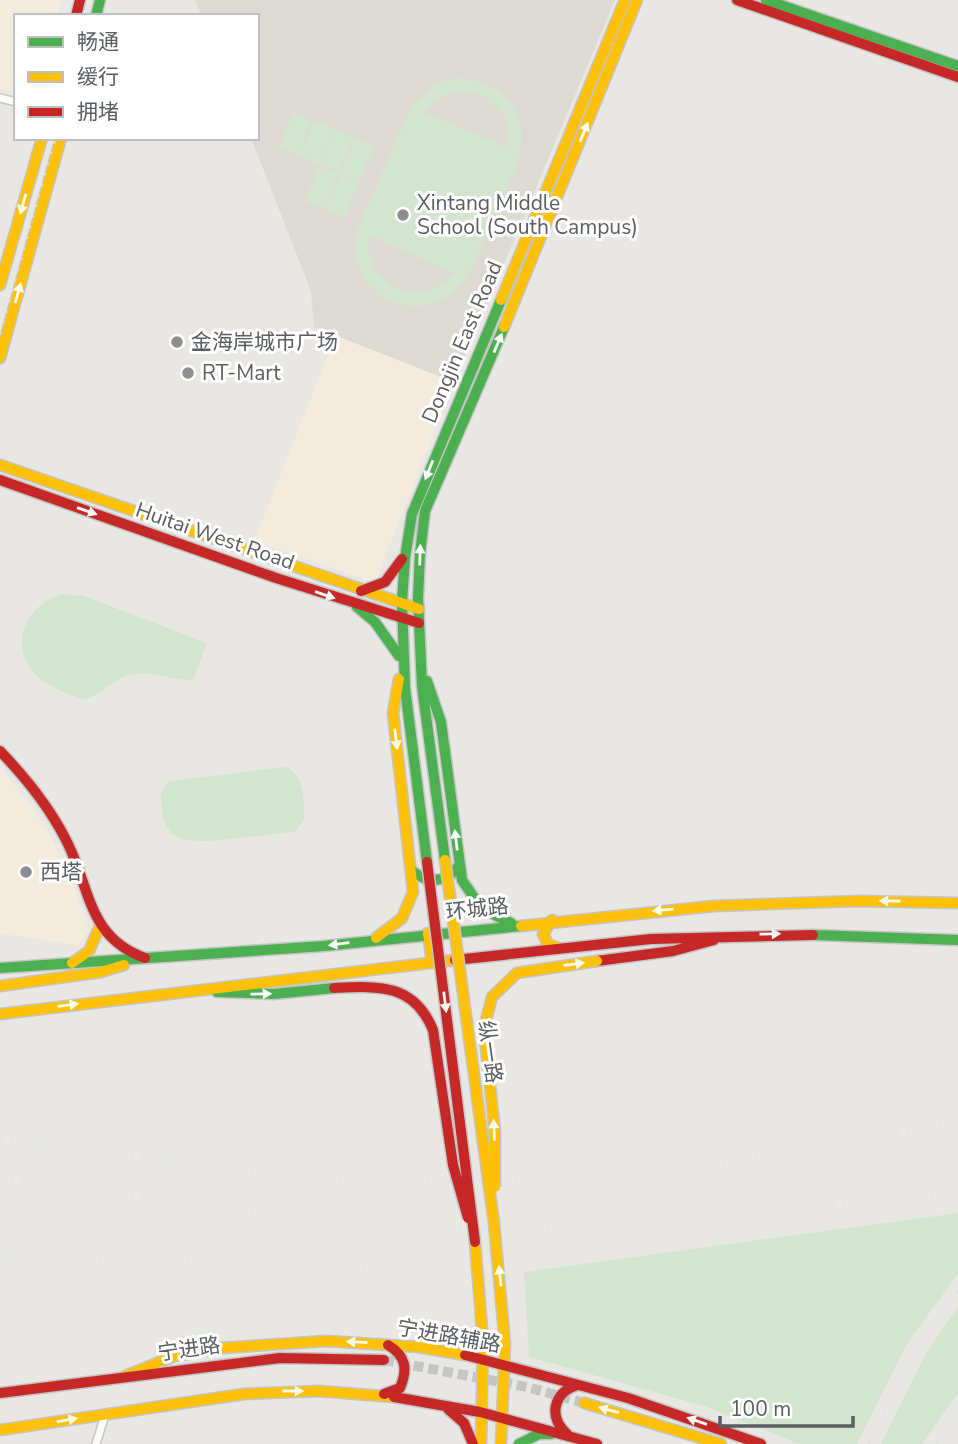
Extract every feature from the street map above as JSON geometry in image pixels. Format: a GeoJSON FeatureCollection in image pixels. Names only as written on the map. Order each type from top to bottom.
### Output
{"type":"FeatureCollection","features":[{"type":"Feature","properties":{"kind":"main road","name":"Dongjin East Road"},"geometry":{"type":"LineString","coordinates":[[401,672],[400,618],[404,555],[412,514],[625,0]]}},
{"type":"Feature","properties":{"kind":"main road","name":"Dongjin East Road"},"geometry":{"type":"LineString","coordinates":[[422,665],[419,609],[425,511],[538,247],[638,0]]}},
{"type":"Feature","properties":{"kind":"main road"},"geometry":{"type":"LineString","coordinates":[[737,0],[958,77]]}},
{"type":"Feature","properties":{"kind":"main road"},"geometry":{"type":"LineString","coordinates":[[766,0],[958,66]]}},
{"type":"Feature","properties":{"kind":"main road"},"geometry":{"type":"LineString","coordinates":[[0,285],[41,140]]}},
{"type":"Feature","properties":{"kind":"main road"},"geometry":{"type":"LineString","coordinates":[[0,358],[60,140]]}},
{"type":"Feature","properties":{"kind":"main road"},"geometry":{"type":"LineString","coordinates":[[0,457],[19,472]]}},
{"type":"Feature","properties":{"kind":"main road","name":"Huitai West Road"},"geometry":{"type":"LineString","coordinates":[[0,465],[360,592],[419,609]]}},
{"type":"Feature","properties":{"kind":"main road","name":"Huitai West Road"},"geometry":{"type":"LineString","coordinates":[[0,483],[12,484],[351,603],[419,623]]}},
{"type":"Feature","properties":{"kind":"main road"},"geometry":{"type":"LineString","coordinates":[[55,499],[60,486]]}},
{"type":"Feature","properties":{"kind":"main road"},"geometry":{"type":"LineString","coordinates":[[360,592],[377,587],[391,577],[404,555]]}},
{"type":"Feature","properties":{"kind":"main road"},"geometry":{"type":"LineString","coordinates":[[351,603],[375,622],[400,659]]}},
{"type":"Feature","properties":{"kind":"main road"},"geometry":{"type":"LineString","coordinates":[[422,665],[441,722],[459,866],[466,890],[481,910],[494,918],[519,925]]}},
{"type":"Feature","properties":{"kind":"main road","name":"纵一路"},"geometry":{"type":"LineString","coordinates":[[422,665],[445,860],[494,1223],[505,1344],[501,1444]]}},
{"type":"Feature","properties":{"kind":"main road"},"geometry":{"type":"LineString","coordinates":[[374,939],[396,924],[407,910],[413,892],[393,713],[401,672]]}},
{"type":"Feature","properties":{"kind":"main road","name":"纵一路"},"geometry":{"type":"LineString","coordinates":[[401,672],[475,1240],[483,1342],[481,1444]]}},
{"type":"Feature","properties":{"kind":"main road"},"geometry":{"type":"LineString","coordinates":[[0,751],[32,788],[57,825],[82,874],[100,926],[126,951],[153,960]]}},
{"type":"Feature","properties":{"kind":"main road"},"geometry":{"type":"LineString","coordinates":[[412,871],[425,881],[440,881],[450,877],[459,866]]}},
{"type":"Feature","properties":{"kind":"main road","name":"环城路"},"geometry":{"type":"LineString","coordinates":[[0,968],[153,960],[553,920],[787,902],[958,903]]}},
{"type":"Feature","properties":{"kind":"main road"},"geometry":{"type":"LineString","coordinates":[[553,920],[543,934],[548,944],[558,948]]}},
{"type":"Feature","properties":{"kind":"main road"},"geometry":{"type":"LineString","coordinates":[[72,964],[89,951],[100,926]]}},
{"type":"Feature","properties":{"kind":"main road"},"geometry":{"type":"LineString","coordinates":[[428,933],[432,962]]}},
{"type":"Feature","properties":{"kind":"main road"},"geometry":{"type":"LineString","coordinates":[[0,1014],[558,948],[732,934],[798,933],[958,940]]}},
{"type":"Feature","properties":{"kind":"main road"},"geometry":{"type":"LineString","coordinates":[[494,1223],[495,1133],[484,1028],[488,1007],[498,988],[517,973],[673,951],[732,934]]}},
{"type":"Feature","properties":{"kind":"main road"},"geometry":{"type":"LineString","coordinates":[[5,985],[100,972],[138,960]]}},
{"type":"Feature","properties":{"kind":"main road"},"geometry":{"type":"LineString","coordinates":[[192,990],[252,994],[334,988],[392,988],[412,997],[426,1012],[433,1030],[456,1178],[475,1240]]}},
{"type":"Feature","properties":{"kind":"main road","name":"宁进路辅路"},"geometry":{"type":"LineString","coordinates":[[123,1377],[174,1356],[221,1348],[327,1341],[419,1347],[584,1386],[761,1444]]}},
{"type":"Feature","properties":{"kind":"main road"},"geometry":{"type":"LineString","coordinates":[[380,1396],[400,1388],[407,1369],[396,1349],[385,1344]]}},
{"type":"Feature","properties":{"kind":"main road","name":"宁进路"},"geometry":{"type":"LineString","coordinates":[[0,1393],[280,1358],[384,1360]]}},
{"type":"Feature","properties":{"kind":"main road"},"geometry":{"type":"LineString","coordinates":[[569,1436],[557,1423],[555,1406],[563,1391],[584,1386]]}},
{"type":"Feature","properties":{"kind":"main road"},"geometry":{"type":"LineString","coordinates":[[0,1430],[278,1391],[380,1396],[435,1402],[597,1444]]}},
{"type":"Feature","properties":{"kind":"main road"},"geometry":{"type":"LineString","coordinates":[[435,1402],[456,1413],[466,1426],[472,1444]]}},
{"type":"Feature","properties":{"kind":"main road"},"geometry":{"type":"LineString","coordinates":[[584,1403],[721,1444]]}},
{"type":"Feature","properties":{"kind":"main road"},"geometry":{"type":"LineString","coordinates":[[519,1444],[539,1434],[569,1436]]}},
{"type":"Feature","properties":{"kind":"street"},"geometry":{"type":"LineString","coordinates":[[96,1444],[105,1414]]}},
{"type":"Feature","properties":{"kind":"shaded area"},"geometry":{"type":"Polygon","coordinates":[[[0,0],[62,0],[58,14],[14,14],[14,93],[0,89],[0,0]]]}},
{"type":"Feature","properties":{"kind":"shaded area","name":"Xintang Middle School (South Campus)"},"geometry":{"type":"Polygon","coordinates":[[[195,0],[615,0],[454,382],[314,327],[311,291],[252,140],[259,140],[259,14],[201,14],[195,0]]]}},
{"type":"Feature","properties":{"kind":"shaded area"},"geometry":{"type":"Polygon","coordinates":[[[336,335],[454,382],[375,583],[254,541],[336,335]]]}},
{"type":"Feature","properties":{"kind":"shaded area"},"geometry":{"type":"Polygon","coordinates":[[[0,766],[36,812],[68,868],[89,929],[79,946],[0,933],[0,766]]]}},
{"type":"Feature","properties":{"kind":"green space"},"geometry":{"type":"Polygon","coordinates":[[[455,78],[469,79],[495,89],[506,98],[520,120],[521,149],[477,258],[460,285],[435,303],[408,306],[383,297],[362,274],[357,258],[356,232],[412,105],[435,84],[455,78]],[[457,91],[434,100],[423,112],[508,148],[507,125],[497,107],[480,95],[457,91]],[[370,235],[369,254],[375,268],[384,280],[397,288],[411,292],[426,291],[441,285],[454,273],[370,235]]]}},
{"type":"Feature","properties":{"kind":"green space"},"geometry":{"type":"Polygon","coordinates":[[[293,113],[312,120],[298,155],[279,148],[293,113]]]}},
{"type":"Feature","properties":{"kind":"green space"},"geometry":{"type":"Polygon","coordinates":[[[314,121],[333,129],[319,164],[299,156],[314,121]]]}},
{"type":"Feature","properties":{"kind":"green space"},"geometry":{"type":"Polygon","coordinates":[[[334,129],[353,137],[339,172],[320,164],[334,129]]]}},
{"type":"Feature","properties":{"kind":"green space"},"geometry":{"type":"Polygon","coordinates":[[[355,138],[374,146],[359,181],[340,173],[355,138]]]}},
{"type":"Feature","properties":{"kind":"green space"},"geometry":{"type":"Polygon","coordinates":[[[319,166],[338,174],[324,209],[305,201],[319,166]]]}},
{"type":"Feature","properties":{"kind":"green space"},"geometry":{"type":"Polygon","coordinates":[[[340,174],[359,182],[345,217],[325,209],[340,174]]]}},
{"type":"Feature","properties":{"kind":"green space"},"geometry":{"type":"Polygon","coordinates":[[[62,594],[84,596],[207,643],[193,680],[132,674],[119,679],[96,695],[83,699],[45,682],[27,662],[22,650],[22,638],[25,626],[39,606],[62,594]]]}},
{"type":"Feature","properties":{"kind":"green space"},"geometry":{"type":"Polygon","coordinates":[[[286,767],[297,776],[303,796],[305,818],[296,831],[192,841],[172,834],[166,825],[161,793],[169,781],[286,767]]]}},
{"type":"Feature","properties":{"kind":"green space"},"geometry":{"type":"Polygon","coordinates":[[[958,1213],[958,1274],[908,1342],[857,1444],[799,1444],[707,1407],[529,1357],[524,1272],[958,1213]]]}},
{"type":"Feature","properties":{"kind":"green space"},"geometry":{"type":"Polygon","coordinates":[[[958,1307],[958,1393],[922,1444],[881,1444],[926,1353],[958,1307]]]}},
{"type":"Feature","properties":{"kind":"tunnel"},"geometry":{"type":"LineString","coordinates":[[384,1360],[527,1387],[584,1403]]}},
{"type":"Feature","properties":{"kind":"railway"},"geometry":{"type":"LineString","coordinates":[[84,14],[88,0]]}},
{"type":"Feature","properties":{"kind":"railway"},"geometry":{"type":"LineString","coordinates":[[0,334],[54,140]]}},
{"type":"Feature","properties":{"kind":"railway"},"geometry":{"type":"LineString","coordinates":[[0,1139],[326,1176],[523,1182],[633,1175],[687,1168],[958,1121]]}},
{"type":"Feature","properties":{"kind":"railway"},"geometry":{"type":"LineString","coordinates":[[0,1180],[292,1216],[409,1227],[468,1229],[652,1223],[958,1191]]}},
{"type":"Feature","properties":{"kind":"railway"},"geometry":{"type":"LineString","coordinates":[[0,1256],[415,1267]]}},
{"type":"Feature","properties":{"kind":"railway"},"geometry":{"type":"LineString","coordinates":[[869,1444],[917,1348],[958,1290]]}},
{"type":"Feature","properties":{"kind":"railway"},"geometry":{"type":"LineString","coordinates":[[936,1444],[958,1411]]}},
{"type":"Feature","properties":{"kind":"traffic: fast"},"geometry":{"type":"LineString","coordinates":[[96,14],[100,0]]}},
{"type":"Feature","properties":{"kind":"traffic: fast"},"geometry":{"type":"LineString","coordinates":[[766,0],[958,66]]}},
{"type":"Feature","properties":{"kind":"traffic: fast"},"geometry":{"type":"LineString","coordinates":[[427,862],[405,688],[402,602],[405,558],[412,514],[501,300]]}},
{"type":"Feature","properties":{"kind":"traffic: fast"},"geometry":{"type":"LineString","coordinates":[[445,860],[422,686],[418,598],[420,554],[425,511],[504,327]]}},
{"type":"Feature","properties":{"kind":"traffic: fast"},"geometry":{"type":"LineString","coordinates":[[357,607],[375,622],[399,656]]}},
{"type":"Feature","properties":{"kind":"traffic: fast"},"geometry":{"type":"LineString","coordinates":[[427,681],[441,722],[462,880],[481,908],[511,923]]}},
{"type":"Feature","properties":{"kind":"traffic: fast"},"geometry":{"type":"LineString","coordinates":[[412,871],[425,878],[437,880],[449,876],[459,866]]}},
{"type":"Feature","properties":{"kind":"traffic: fast"},"geometry":{"type":"LineString","coordinates":[[0,968],[324,946],[521,926]]}},
{"type":"Feature","properties":{"kind":"traffic: fast"},"geometry":{"type":"LineString","coordinates":[[813,935],[958,940]]}},
{"type":"Feature","properties":{"kind":"traffic: fast"},"geometry":{"type":"LineString","coordinates":[[217,992],[274,994],[334,988]]}},
{"type":"Feature","properties":{"kind":"traffic: fast"},"geometry":{"type":"LineString","coordinates":[[519,1444],[539,1434],[551,1434]]}},
{"type":"Feature","properties":{"kind":"traffic: slow"},"geometry":{"type":"LineString","coordinates":[[501,300],[625,0]]}},
{"type":"Feature","properties":{"kind":"traffic: slow"},"geometry":{"type":"LineString","coordinates":[[504,327],[637,0]]}},
{"type":"Feature","properties":{"kind":"traffic: slow"},"geometry":{"type":"LineString","coordinates":[[0,285],[41,140]]}},
{"type":"Feature","properties":{"kind":"traffic: slow"},"geometry":{"type":"LineString","coordinates":[[0,358],[60,140]]}},
{"type":"Feature","properties":{"kind":"traffic: slow"},"geometry":{"type":"LineString","coordinates":[[0,465],[419,609]]}},
{"type":"Feature","properties":{"kind":"traffic: slow"},"geometry":{"type":"LineString","coordinates":[[376,938],[402,918],[413,892],[393,713],[399,679]]}},
{"type":"Feature","properties":{"kind":"traffic: slow"},"geometry":{"type":"LineString","coordinates":[[445,860],[494,1223],[505,1344]]}},
{"type":"Feature","properties":{"kind":"traffic: slow"},"geometry":{"type":"LineString","coordinates":[[521,926],[714,906],[859,901],[958,903]]}},
{"type":"Feature","properties":{"kind":"traffic: slow"},"geometry":{"type":"LineString","coordinates":[[552,920],[543,934],[548,944],[556,947]]}},
{"type":"Feature","properties":{"kind":"traffic: slow"},"geometry":{"type":"LineString","coordinates":[[72,963],[89,951],[100,926]]}},
{"type":"Feature","properties":{"kind":"traffic: slow"},"geometry":{"type":"LineString","coordinates":[[428,933],[432,962]]}},
{"type":"Feature","properties":{"kind":"traffic: slow"},"geometry":{"type":"LineString","coordinates":[[0,1014],[455,960]]}},
{"type":"Feature","properties":{"kind":"traffic: slow"},"geometry":{"type":"LineString","coordinates":[[495,1187],[495,1133],[484,1028],[492,997],[517,973],[597,961]]}},
{"type":"Feature","properties":{"kind":"traffic: slow"},"geometry":{"type":"LineString","coordinates":[[0,986],[101,972],[124,965]]}},
{"type":"Feature","properties":{"kind":"traffic: slow"},"geometry":{"type":"LineString","coordinates":[[475,1242],[483,1342]]}},
{"type":"Feature","properties":{"kind":"traffic: slow"},"geometry":{"type":"LineString","coordinates":[[123,1377],[174,1356],[221,1348],[327,1341],[419,1347],[465,1355]]}},
{"type":"Feature","properties":{"kind":"traffic: slow"},"geometry":{"type":"LineString","coordinates":[[481,1444],[483,1342]]}},
{"type":"Feature","properties":{"kind":"traffic: slow"},"geometry":{"type":"LineString","coordinates":[[501,1444],[505,1344]]}},
{"type":"Feature","properties":{"kind":"traffic: slow"},"geometry":{"type":"LineString","coordinates":[[0,1430],[244,1394],[319,1391],[394,1397]]}},
{"type":"Feature","properties":{"kind":"traffic: slow"},"geometry":{"type":"LineString","coordinates":[[584,1403],[721,1444]]}},
{"type":"Feature","properties":{"kind":"traffic: jam"},"geometry":{"type":"LineString","coordinates":[[76,14],[80,0]]}},
{"type":"Feature","properties":{"kind":"traffic: jam"},"geometry":{"type":"LineString","coordinates":[[737,0],[958,77]]}},
{"type":"Feature","properties":{"kind":"traffic: jam"},"geometry":{"type":"LineString","coordinates":[[0,480],[276,578],[419,623]]}},
{"type":"Feature","properties":{"kind":"traffic: jam"},"geometry":{"type":"LineString","coordinates":[[361,591],[385,582],[402,559]]}},
{"type":"Feature","properties":{"kind":"traffic: jam"},"geometry":{"type":"LineString","coordinates":[[0,751],[36,792],[51,814],[73,856],[101,923],[111,937],[126,949],[145,958]]}},
{"type":"Feature","properties":{"kind":"traffic: jam"},"geometry":{"type":"LineString","coordinates":[[427,862],[475,1242]]}},
{"type":"Feature","properties":{"kind":"traffic: jam"},"geometry":{"type":"LineString","coordinates":[[455,960],[651,939],[813,935]]}},
{"type":"Feature","properties":{"kind":"traffic: jam"},"geometry":{"type":"LineString","coordinates":[[597,961],[673,951],[714,940]]}},
{"type":"Feature","properties":{"kind":"traffic: jam"},"geometry":{"type":"LineString","coordinates":[[334,988],[365,987],[393,991],[416,1003],[425,1015],[433,1030],[453,1165],[468,1218]]}},
{"type":"Feature","properties":{"kind":"traffic: jam"},"geometry":{"type":"LineString","coordinates":[[384,1394],[400,1388],[404,1375],[402,1358],[388,1345]]}},
{"type":"Feature","properties":{"kind":"traffic: jam"},"geometry":{"type":"LineString","coordinates":[[465,1355],[628,1398],[761,1444]]}},
{"type":"Feature","properties":{"kind":"traffic: jam"},"geometry":{"type":"LineString","coordinates":[[0,1393],[280,1358],[384,1360]]}},
{"type":"Feature","properties":{"kind":"traffic: jam"},"geometry":{"type":"LineString","coordinates":[[567,1434],[557,1420],[556,1406],[563,1394],[577,1385]]}},
{"type":"Feature","properties":{"kind":"traffic: jam"},"geometry":{"type":"LineString","coordinates":[[394,1397],[480,1412],[597,1444]]}},
{"type":"Feature","properties":{"kind":"traffic: jam"},"geometry":{"type":"LineString","coordinates":[[448,1409],[464,1423],[473,1444]]}},
{"type":"Feature","properties":{"kind":"place","name":"Xintang Middle School (South Campus)"},"geometry":{"type":"Point","coordinates":[403,215]}},
{"type":"Feature","properties":{"kind":"place","name":"金海岸城市广场"},"geometry":{"type":"Point","coordinates":[177,342]}},
{"type":"Feature","properties":{"kind":"place","name":"RT-Mart"},"geometry":{"type":"Point","coordinates":[188,373]}},
{"type":"Feature","properties":{"kind":"place","name":"西塔"},"geometry":{"type":"Point","coordinates":[26,872]}}]}
